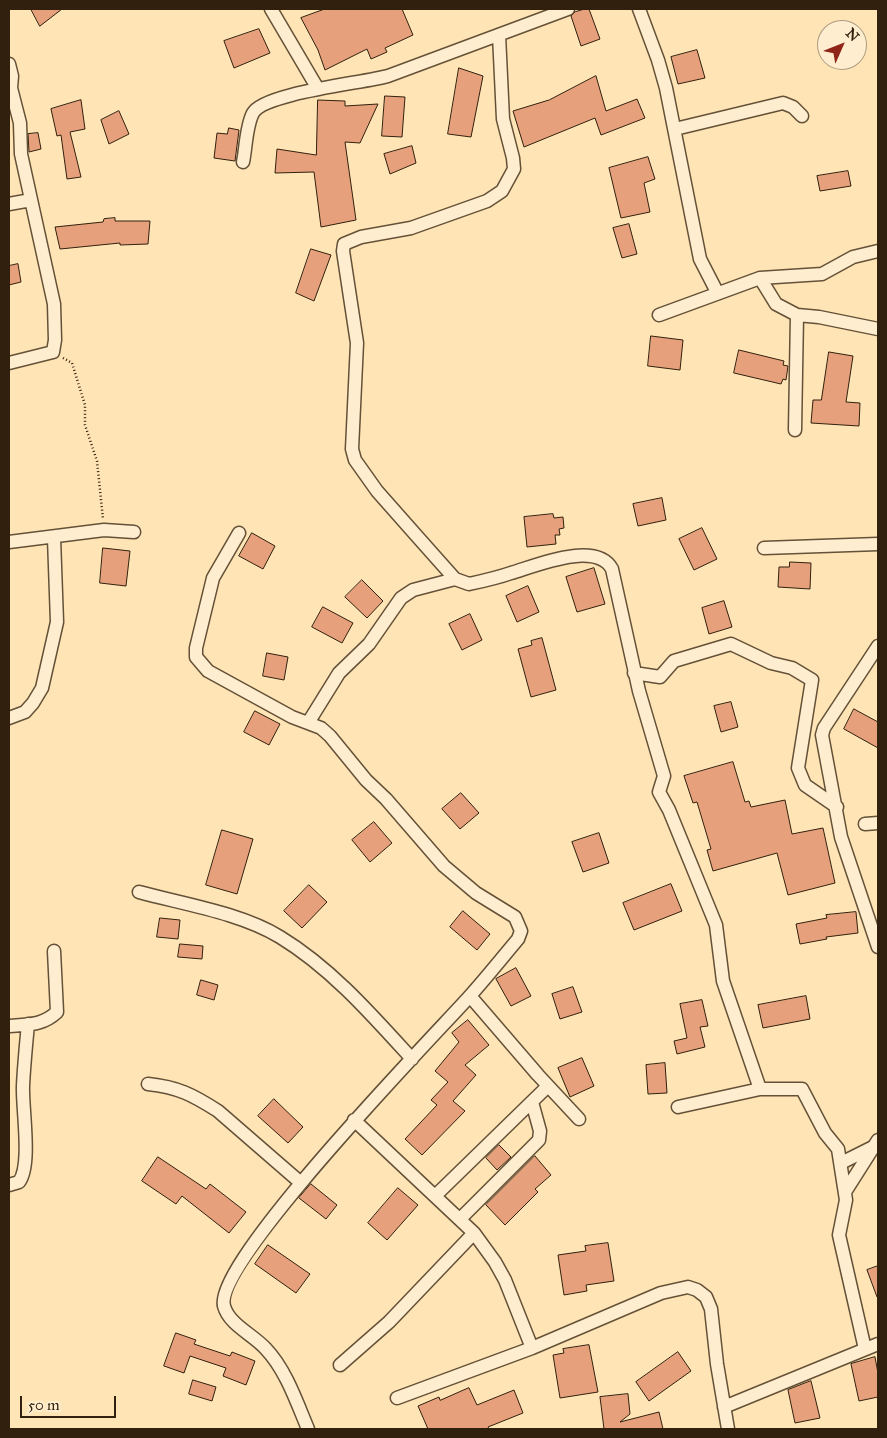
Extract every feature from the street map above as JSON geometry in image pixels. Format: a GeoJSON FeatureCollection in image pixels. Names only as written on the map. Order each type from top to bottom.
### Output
{"type":"FeatureCollection","features":[{"type":"Feature","properties":{"kind":"street"},"geometry":{"type":"LineString","coordinates":[[271,9],[318,89]]}},
{"type":"Feature","properties":{"kind":"street"},"geometry":{"type":"LineString","coordinates":[[243,162],[252,115],[257,108],[282,97],[318,89],[367,82],[388,76],[568,9]]}},
{"type":"Feature","properties":{"kind":"street"},"geometry":{"type":"LineString","coordinates":[[639,9],[658,60],[675,129],[698,252],[704,270],[717,292]]}},
{"type":"Feature","properties":{"kind":"street"},"geometry":{"type":"LineString","coordinates":[[455,580],[377,491],[355,460],[352,449],[357,343],[343,251],[344,244],[350,240],[412,228],[487,201],[502,191],[514,169],[503,119],[499,34]]}},
{"type":"Feature","properties":{"kind":"street"},"geometry":{"type":"LineString","coordinates":[[9,64],[12,76],[11,88],[20,123],[21,154],[54,304],[53,352],[9,363]]}},
{"type":"Feature","properties":{"kind":"street"},"geometry":{"type":"LineString","coordinates":[[675,129],[783,103],[793,107],[802,116]]}},
{"type":"Feature","properties":{"kind":"street"},"geometry":{"type":"LineString","coordinates":[[9,204],[31,200]]}},
{"type":"Feature","properties":{"kind":"street"},"geometry":{"type":"LineString","coordinates":[[659,315],[717,292],[760,278],[822,274],[853,257],[878,251]]}},
{"type":"Feature","properties":{"kind":"street"},"geometry":{"type":"LineString","coordinates":[[760,278],[776,304],[797,315],[819,317],[878,329]]}},
{"type":"Feature","properties":{"kind":"street"},"geometry":{"type":"LineString","coordinates":[[795,430],[797,315]]}},
{"type":"Feature","properties":{"kind":"street"},"geometry":{"type":"LineString","coordinates":[[9,542],[54,538],[104,530],[134,532]]}},
{"type":"Feature","properties":{"kind":"street"},"geometry":{"type":"LineString","coordinates":[[239,533],[213,578],[196,648],[196,656],[208,671],[222,680],[292,717],[321,728],[444,866],[476,893],[515,917],[521,932],[518,939],[470,996],[354,1120],[301,1183],[258,1237],[225,1291],[224,1306],[232,1319],[267,1349],[279,1367],[308,1429]]}},
{"type":"Feature","properties":{"kind":"street"},"geometry":{"type":"LineString","coordinates":[[9,718],[25,712],[42,688],[57,622],[54,538]]}},
{"type":"Feature","properties":{"kind":"street"},"geometry":{"type":"LineString","coordinates":[[764,548],[878,544]]}},
{"type":"Feature","properties":{"kind":"street"},"geometry":{"type":"LineString","coordinates":[[308,723],[339,673],[369,644],[401,598],[412,590],[455,580],[469,584],[546,562],[582,555],[603,559],[608,562],[612,569],[634,673],[664,776],[659,792],[669,810],[716,925],[723,981],[760,1089]]}},
{"type":"Feature","properties":{"kind":"street"},"geometry":{"type":"LineString","coordinates":[[634,673],[660,677],[674,661],[731,644],[771,663],[792,668],[812,680],[798,768],[806,784],[837,807]]}},
{"type":"Feature","properties":{"kind":"street"},"geometry":{"type":"LineString","coordinates":[[878,646],[824,728],[822,736],[843,845],[878,947]]}},
{"type":"Feature","properties":{"kind":"street"},"geometry":{"type":"LineString","coordinates":[[865,824],[878,823]]}},
{"type":"Feature","properties":{"kind":"street"},"geometry":{"type":"LineString","coordinates":[[139,892],[244,920],[280,936],[318,965],[362,1005],[412,1058]]}},
{"type":"Feature","properties":{"kind":"street"},"geometry":{"type":"LineString","coordinates":[[9,1026],[47,1021],[57,1012],[54,951]]}},
{"type":"Feature","properties":{"kind":"street"},"geometry":{"type":"LineString","coordinates":[[470,996],[548,1086],[580,1119]]}},
{"type":"Feature","properties":{"kind":"street"},"geometry":{"type":"LineString","coordinates":[[9,1185],[19,1182],[24,1171],[26,1126],[23,1088],[28,1024]]}},
{"type":"Feature","properties":{"kind":"street"},"geometry":{"type":"LineString","coordinates":[[148,1084],[174,1087],[218,1111],[301,1183]]}},
{"type":"Feature","properties":{"kind":"street"},"geometry":{"type":"LineString","coordinates":[[435,1196],[548,1086]]}},
{"type":"Feature","properties":{"kind":"street"},"geometry":{"type":"LineString","coordinates":[[678,1107],[760,1089],[802,1089],[825,1133],[838,1149],[845,1192],[839,1235],[865,1349]]}},
{"type":"Feature","properties":{"kind":"street"},"geometry":{"type":"LineString","coordinates":[[460,1220],[539,1140],[540,1131],[532,1102]]}},
{"type":"Feature","properties":{"kind":"street"},"geometry":{"type":"LineString","coordinates":[[354,1120],[460,1220],[474,1234],[496,1262],[532,1348]]}},
{"type":"Feature","properties":{"kind":"street"},"geometry":{"type":"LineString","coordinates":[[840,1162],[875,1144]]}},
{"type":"Feature","properties":{"kind":"street"},"geometry":{"type":"LineString","coordinates":[[845,1192],[875,1144]]}},
{"type":"Feature","properties":{"kind":"street"},"geometry":{"type":"LineString","coordinates":[[340,1365],[389,1322],[474,1234]]}},
{"type":"Feature","properties":{"kind":"street"},"geometry":{"type":"LineString","coordinates":[[397,1398],[532,1348],[660,1292],[680,1287],[697,1290],[706,1297],[711,1309],[717,1364],[728,1429]]}},
{"type":"Feature","properties":{"kind":"street"},"geometry":{"type":"LineString","coordinates":[[724,1407],[878,1344]]}},
{"type":"Feature","properties":{"kind":"path"},"geometry":{"type":"LineString","coordinates":[[53,352],[72,364],[85,405],[85,425],[97,461],[104,530]]}},
{"type":"Feature","properties":{"kind":"building"},"geometry":{"type":"Polygon","coordinates":[[[31,9],[62,9],[40,26],[31,9]]]}},
{"type":"Feature","properties":{"kind":"building"},"geometry":{"type":"Polygon","coordinates":[[[325,9],[402,9],[413,35],[385,48],[387,52],[371,59],[367,49],[325,70],[318,50],[301,18],[325,9]]]}},
{"type":"Feature","properties":{"kind":"building"},"geometry":{"type":"Polygon","coordinates":[[[589,9],[600,39],[581,46],[571,16],[575,12],[589,9]]]}},
{"type":"Feature","properties":{"kind":"building"},"geometry":{"type":"Polygon","coordinates":[[[259,29],[270,53],[234,68],[224,41],[259,29]]]}},
{"type":"Feature","properties":{"kind":"building"},"geometry":{"type":"Polygon","coordinates":[[[697,50],[705,78],[678,84],[671,57],[697,50]]]}},
{"type":"Feature","properties":{"kind":"building"},"geometry":{"type":"Polygon","coordinates":[[[459,68],[483,76],[471,137],[448,134],[459,68]]]}},
{"type":"Feature","properties":{"kind":"building"},"geometry":{"type":"Polygon","coordinates":[[[596,76],[606,111],[637,99],[645,118],[601,135],[595,118],[524,147],[513,111],[549,100],[596,76]]]}},
{"type":"Feature","properties":{"kind":"building"},"geometry":{"type":"Polygon","coordinates":[[[385,96],[405,97],[402,137],[382,136],[385,96]]]}},
{"type":"Feature","properties":{"kind":"building"},"geometry":{"type":"Polygon","coordinates":[[[81,100],[85,129],[70,132],[81,177],[67,179],[61,135],[57,136],[51,109],[81,100]]]}},
{"type":"Feature","properties":{"kind":"building"},"geometry":{"type":"Polygon","coordinates":[[[318,100],[345,101],[345,106],[378,104],[360,143],[345,142],[356,220],[321,227],[314,172],[275,173],[277,149],[316,155],[318,100]]]}},
{"type":"Feature","properties":{"kind":"building"},"geometry":{"type":"Polygon","coordinates":[[[119,111],[129,134],[109,144],[101,120],[119,111]]]}},
{"type":"Feature","properties":{"kind":"building"},"geometry":{"type":"Polygon","coordinates":[[[229,128],[239,130],[235,161],[214,158],[217,133],[227,134],[229,128]]]}},
{"type":"Feature","properties":{"kind":"building"},"geometry":{"type":"Polygon","coordinates":[[[38,133],[41,149],[29,152],[28,134],[38,133]]]}},
{"type":"Feature","properties":{"kind":"building"},"geometry":{"type":"Polygon","coordinates":[[[412,146],[416,163],[390,174],[384,154],[412,146]]]}},
{"type":"Feature","properties":{"kind":"building"},"geometry":{"type":"Polygon","coordinates":[[[648,157],[655,179],[644,183],[650,212],[621,218],[609,168],[648,157]]]}},
{"type":"Feature","properties":{"kind":"building"},"geometry":{"type":"Polygon","coordinates":[[[848,171],[851,186],[820,191],[817,176],[848,171]]]}},
{"type":"Feature","properties":{"kind":"building"},"geometry":{"type":"Polygon","coordinates":[[[115,218],[115,221],[150,221],[148,244],[120,245],[120,243],[60,249],[55,227],[103,222],[104,219],[115,218]]]}},
{"type":"Feature","properties":{"kind":"building"},"geometry":{"type":"Polygon","coordinates":[[[629,224],[637,254],[622,258],[613,228],[629,224]]]}},
{"type":"Feature","properties":{"kind":"building"},"geometry":{"type":"Polygon","coordinates":[[[311,249],[331,255],[314,301],[296,293],[311,249]]]}},
{"type":"Feature","properties":{"kind":"building"},"geometry":{"type":"Polygon","coordinates":[[[18,264],[21,282],[9,285],[9,266],[18,264]]]}},
{"type":"Feature","properties":{"kind":"building"},"geometry":{"type":"Polygon","coordinates":[[[651,336],[683,340],[680,370],[648,366],[651,336]]]}},
{"type":"Feature","properties":{"kind":"building"},"geometry":{"type":"Polygon","coordinates":[[[739,350],[784,361],[783,365],[788,366],[786,380],[783,379],[781,384],[734,373],[739,350]]]}},
{"type":"Feature","properties":{"kind":"building"},"geometry":{"type":"Polygon","coordinates":[[[829,352],[853,356],[846,402],[860,403],[859,426],[811,423],[813,400],[821,400],[829,352]]]}},
{"type":"Feature","properties":{"kind":"building"},"geometry":{"type":"Polygon","coordinates":[[[662,498],[666,520],[638,526],[633,504],[662,498]]]}},
{"type":"Feature","properties":{"kind":"building"},"geometry":{"type":"Polygon","coordinates":[[[553,514],[554,518],[563,517],[564,528],[559,529],[560,535],[555,535],[556,544],[527,547],[524,517],[553,514]]]}},
{"type":"Feature","properties":{"kind":"building"},"geometry":{"type":"Polygon","coordinates":[[[702,528],[717,559],[694,570],[679,539],[702,528]]]}},
{"type":"Feature","properties":{"kind":"building"},"geometry":{"type":"Polygon","coordinates":[[[252,533],[275,546],[263,569],[239,556],[252,533]]]}},
{"type":"Feature","properties":{"kind":"building"},"geometry":{"type":"Polygon","coordinates":[[[103,548],[130,551],[126,586],[100,583],[103,548]]]}},
{"type":"Feature","properties":{"kind":"building"},"geometry":{"type":"Polygon","coordinates":[[[790,562],[811,563],[810,589],[778,587],[779,567],[789,567],[790,562]]]}},
{"type":"Feature","properties":{"kind":"building"},"geometry":{"type":"Polygon","coordinates":[[[594,568],[605,604],[577,612],[566,577],[594,568]]]}},
{"type":"Feature","properties":{"kind":"building"},"geometry":{"type":"Polygon","coordinates":[[[362,580],[383,601],[367,618],[345,597],[362,580]]]}},
{"type":"Feature","properties":{"kind":"building"},"geometry":{"type":"Polygon","coordinates":[[[528,586],[539,612],[517,622],[506,596],[528,586]]]}},
{"type":"Feature","properties":{"kind":"building"},"geometry":{"type":"Polygon","coordinates":[[[724,601],[732,627],[709,634],[702,608],[724,601]]]}},
{"type":"Feature","properties":{"kind":"building"},"geometry":{"type":"Polygon","coordinates":[[[323,607],[353,623],[342,643],[312,627],[323,607]]]}},
{"type":"Feature","properties":{"kind":"building"},"geometry":{"type":"Polygon","coordinates":[[[470,614],[482,640],[462,650],[449,624],[470,614]]]}},
{"type":"Feature","properties":{"kind":"building"},"geometry":{"type":"Polygon","coordinates":[[[542,638],[556,690],[531,697],[518,649],[532,645],[531,641],[542,638]]]}},
{"type":"Feature","properties":{"kind":"building"},"geometry":{"type":"Polygon","coordinates":[[[267,653],[288,657],[284,680],[263,676],[267,653]]]}},
{"type":"Feature","properties":{"kind":"building"},"geometry":{"type":"Polygon","coordinates":[[[731,702],[738,727],[721,732],[714,706],[731,702]]]}},
{"type":"Feature","properties":{"kind":"building"},"geometry":{"type":"Polygon","coordinates":[[[854,709],[878,722],[878,748],[844,729],[854,709]]]}},
{"type":"Feature","properties":{"kind":"building"},"geometry":{"type":"Polygon","coordinates":[[[255,711],[280,724],[269,745],[244,732],[255,711]]]}},
{"type":"Feature","properties":{"kind":"building"},"geometry":{"type":"Polygon","coordinates":[[[733,762],[745,802],[749,801],[751,807],[785,800],[792,834],[823,828],[835,883],[788,895],[777,853],[713,871],[707,850],[711,849],[697,802],[693,803],[684,776],[733,762]]]}},
{"type":"Feature","properties":{"kind":"building"},"geometry":{"type":"Polygon","coordinates":[[[461,793],[479,813],[460,829],[442,809],[461,793]]]}},
{"type":"Feature","properties":{"kind":"building"},"geometry":{"type":"Polygon","coordinates":[[[374,822],[392,843],[370,862],[352,840],[374,822]]]}},
{"type":"Feature","properties":{"kind":"building"},"geometry":{"type":"Polygon","coordinates":[[[222,830],[253,839],[237,894],[206,885],[222,830]]]}},
{"type":"Feature","properties":{"kind":"building"},"geometry":{"type":"Polygon","coordinates":[[[599,833],[609,863],[583,872],[572,842],[599,833]]]}},
{"type":"Feature","properties":{"kind":"building"},"geometry":{"type":"Polygon","coordinates":[[[671,884],[682,911],[634,930],[623,903],[671,884]]]}},
{"type":"Feature","properties":{"kind":"building"},"geometry":{"type":"Polygon","coordinates":[[[309,885],[327,902],[302,928],[284,911],[309,885]]]}},
{"type":"Feature","properties":{"kind":"building"},"geometry":{"type":"Polygon","coordinates":[[[463,911],[490,934],[477,950],[450,927],[463,911]]]}},
{"type":"Feature","properties":{"kind":"building"},"geometry":{"type":"Polygon","coordinates":[[[856,912],[858,933],[826,937],[827,939],[800,944],[796,924],[827,918],[826,915],[856,912]]]}},
{"type":"Feature","properties":{"kind":"building"},"geometry":{"type":"Polygon","coordinates":[[[160,918],[180,920],[178,939],[157,937],[160,918]]]}},
{"type":"Feature","properties":{"kind":"building"},"geometry":{"type":"Polygon","coordinates":[[[180,944],[203,946],[202,959],[178,957],[180,944]]]}},
{"type":"Feature","properties":{"kind":"building"},"geometry":{"type":"Polygon","coordinates":[[[516,968],[531,996],[511,1006],[496,979],[516,968]]]}},
{"type":"Feature","properties":{"kind":"building"},"geometry":{"type":"Polygon","coordinates":[[[201,980],[218,985],[214,1000],[197,995],[201,980]]]}},
{"type":"Feature","properties":{"kind":"building"},"geometry":{"type":"Polygon","coordinates":[[[573,987],[582,1012],[560,1019],[552,994],[573,987]]]}},
{"type":"Feature","properties":{"kind":"building"},"geometry":{"type":"Polygon","coordinates":[[[806,996],[810,1019],[763,1028],[758,1005],[806,996]]]}},
{"type":"Feature","properties":{"kind":"building"},"geometry":{"type":"Polygon","coordinates":[[[702,1000],[708,1026],[700,1027],[705,1047],[677,1054],[674,1041],[687,1038],[680,1004],[702,1000]]]}},
{"type":"Feature","properties":{"kind":"building"},"geometry":{"type":"Polygon","coordinates":[[[468,1020],[489,1045],[465,1065],[476,1075],[453,1101],[465,1111],[422,1155],[405,1139],[437,1105],[431,1100],[448,1082],[435,1071],[459,1042],[452,1033],[468,1020]]]}},
{"type":"Feature","properties":{"kind":"building"},"geometry":{"type":"Polygon","coordinates":[[[582,1058],[594,1086],[570,1097],[558,1068],[582,1058]]]}},
{"type":"Feature","properties":{"kind":"building"},"geometry":{"type":"Polygon","coordinates":[[[665,1063],[667,1093],[648,1094],[646,1065],[665,1063]]]}},
{"type":"Feature","properties":{"kind":"building"},"geometry":{"type":"Polygon","coordinates":[[[274,1099],[303,1127],[288,1143],[258,1116],[274,1099]]]}},
{"type":"Feature","properties":{"kind":"building"},"geometry":{"type":"Polygon","coordinates":[[[499,1145],[511,1157],[497,1170],[486,1158],[499,1145]]]}},
{"type":"Feature","properties":{"kind":"building"},"geometry":{"type":"Polygon","coordinates":[[[535,1156],[551,1175],[535,1189],[538,1192],[505,1225],[486,1205],[535,1156]]]}},
{"type":"Feature","properties":{"kind":"building"},"geometry":{"type":"Polygon","coordinates":[[[158,1157],[206,1189],[210,1184],[246,1212],[229,1233],[182,1196],[176,1204],[142,1181],[158,1157]]]}},
{"type":"Feature","properties":{"kind":"building"},"geometry":{"type":"Polygon","coordinates":[[[311,1184],[337,1205],[326,1219],[299,1198],[311,1184]]]}},
{"type":"Feature","properties":{"kind":"building"},"geometry":{"type":"Polygon","coordinates":[[[398,1188],[418,1205],[387,1240],[368,1223],[398,1188]]]}},
{"type":"Feature","properties":{"kind":"building"},"geometry":{"type":"Polygon","coordinates":[[[608,1243],[614,1281],[586,1285],[587,1291],[564,1295],[558,1255],[586,1251],[585,1246],[608,1243]]]}},
{"type":"Feature","properties":{"kind":"building"},"geometry":{"type":"Polygon","coordinates":[[[268,1245],[310,1274],[296,1293],[255,1264],[268,1245]]]}},
{"type":"Feature","properties":{"kind":"building"},"geometry":{"type":"Polygon","coordinates":[[[878,1266],[878,1297],[877,1297],[867,1270],[878,1266]]]}},
{"type":"Feature","properties":{"kind":"building"},"geometry":{"type":"Polygon","coordinates":[[[176,1333],[196,1340],[194,1344],[230,1356],[232,1352],[255,1361],[246,1385],[223,1376],[226,1368],[190,1356],[184,1373],[164,1366],[176,1333]]]}},
{"type":"Feature","properties":{"kind":"building"},"geometry":{"type":"Polygon","coordinates":[[[589,1345],[598,1392],[560,1398],[553,1355],[564,1353],[563,1349],[589,1345]]]}},
{"type":"Feature","properties":{"kind":"building"},"geometry":{"type":"Polygon","coordinates":[[[678,1352],[691,1371],[649,1401],[636,1382],[678,1352]]]}},
{"type":"Feature","properties":{"kind":"building"},"geometry":{"type":"Polygon","coordinates":[[[875,1357],[878,1373],[878,1397],[859,1401],[851,1364],[875,1357]]]}},
{"type":"Feature","properties":{"kind":"building"},"geometry":{"type":"Polygon","coordinates":[[[193,1380],[216,1387],[212,1401],[189,1394],[193,1380]]]}},
{"type":"Feature","properties":{"kind":"building"},"geometry":{"type":"Polygon","coordinates":[[[811,1381],[820,1418],[795,1423],[788,1390],[811,1381]]]}},
{"type":"Feature","properties":{"kind":"building"},"geometry":{"type":"Polygon","coordinates":[[[469,1388],[477,1405],[514,1390],[523,1413],[488,1427],[489,1429],[428,1429],[418,1406],[439,1397],[440,1400],[469,1388]]]}},
{"type":"Feature","properties":{"kind":"building"},"geometry":{"type":"Polygon","coordinates":[[[628,1394],[630,1414],[620,1422],[659,1412],[663,1429],[604,1429],[600,1397],[628,1394]]]}}]}
